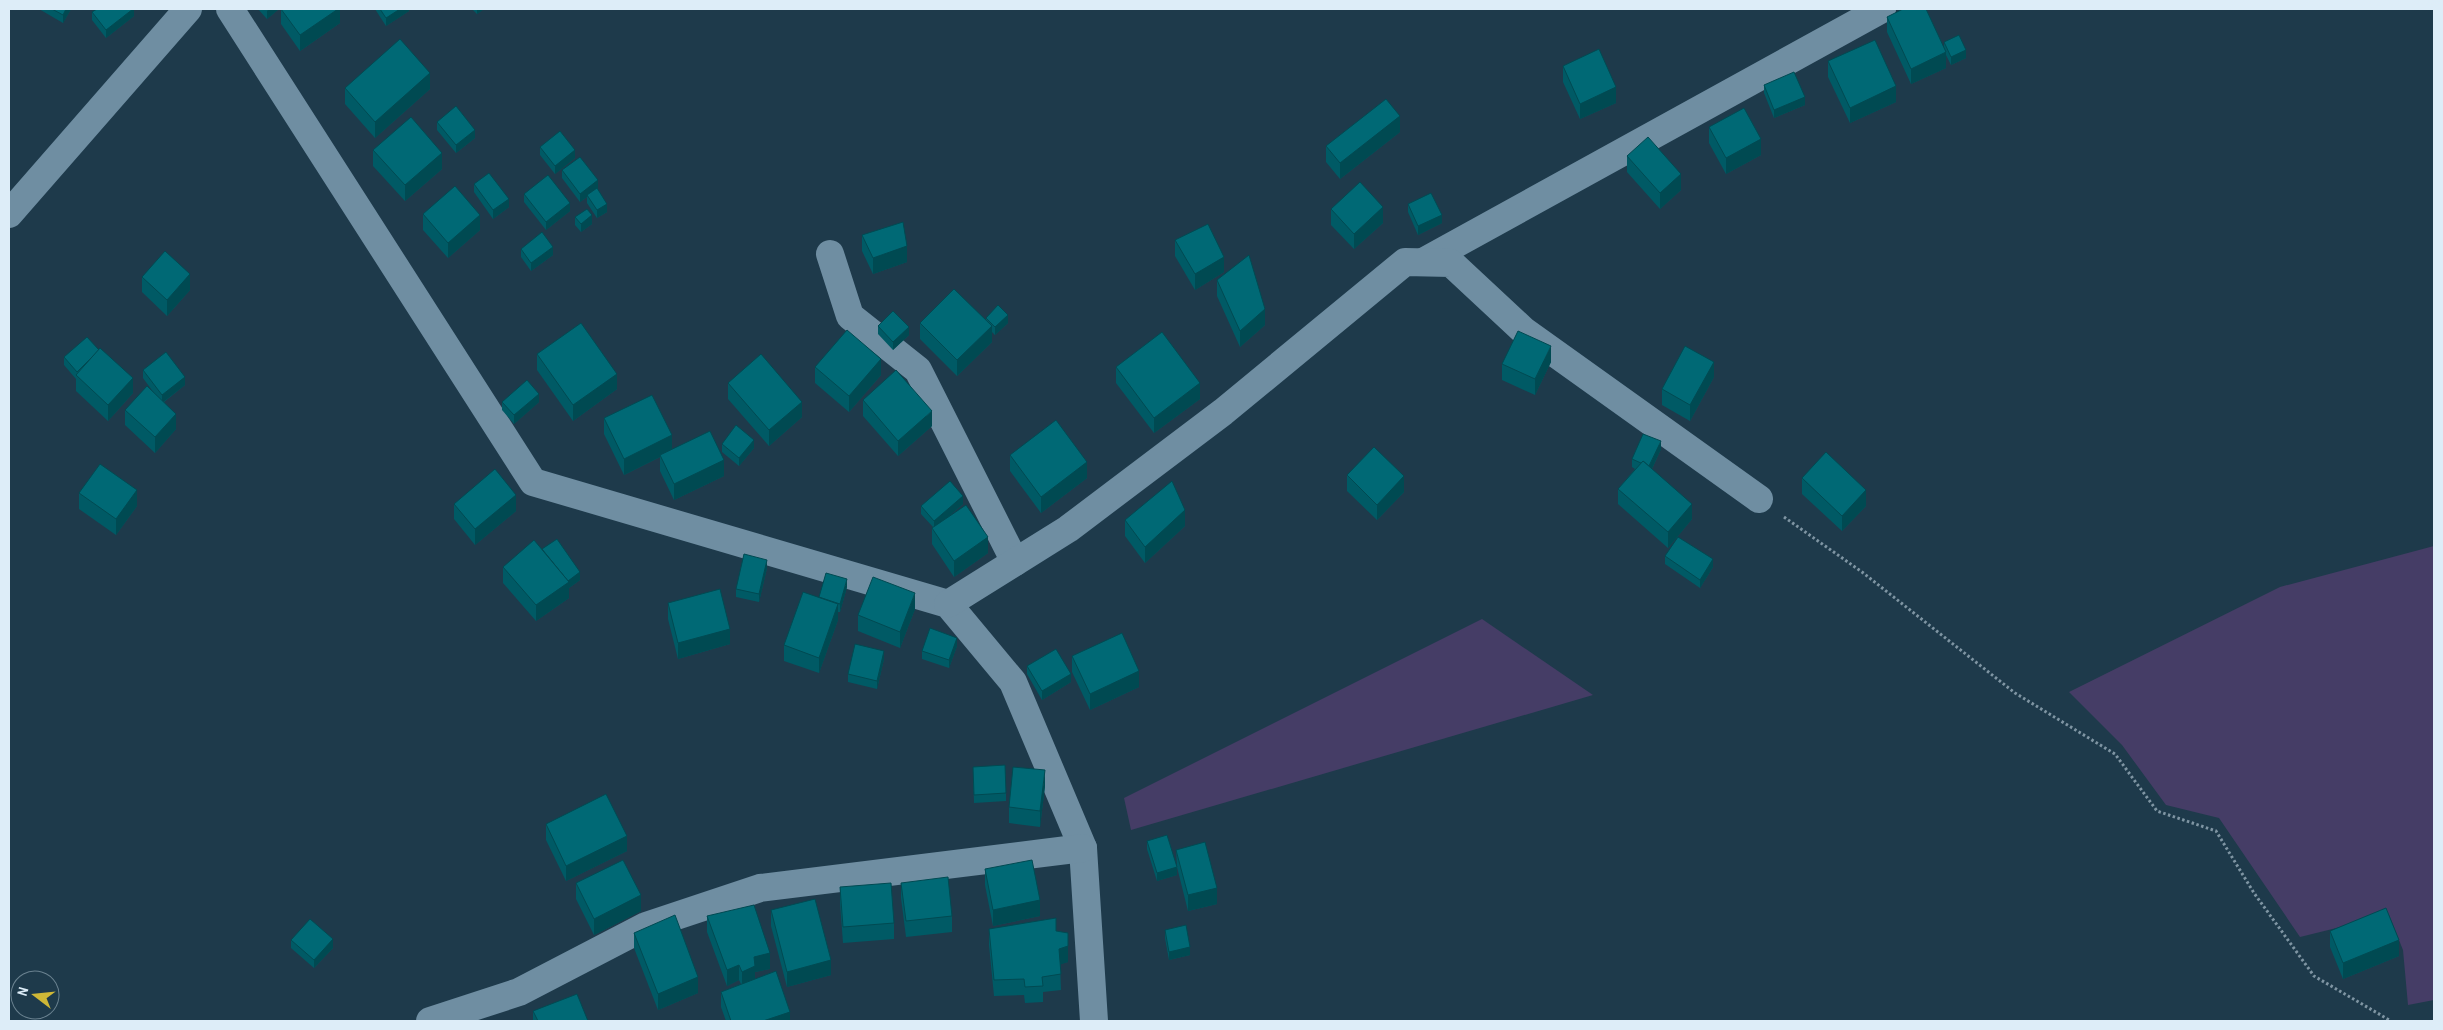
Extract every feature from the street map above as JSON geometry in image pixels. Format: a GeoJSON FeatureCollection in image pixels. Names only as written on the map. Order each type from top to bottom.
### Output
{"type":"FeatureCollection","features":[{"type":"Feature","properties":{"kind":"street"},"geometry":{"type":"LineString","coordinates":[[9,214],[188,9]]}},
{"type":"Feature","properties":{"kind":"street"},"geometry":{"type":"LineString","coordinates":[[230,9],[533,482],[948,604],[1013,682],[1083,848],[1094,1021]]}},
{"type":"Feature","properties":{"kind":"street"},"geometry":{"type":"LineString","coordinates":[[1423,262],[1882,9]]}},
{"type":"Feature","properties":{"kind":"street"},"geometry":{"type":"LineString","coordinates":[[830,254],[850,316],[918,370],[1015,562]]}},
{"type":"Feature","properties":{"kind":"street"},"geometry":{"type":"LineString","coordinates":[[948,604],[1068,529],[1223,412],[1405,262],[1451,263],[1524,331],[1758,499]]}},
{"type":"Feature","properties":{"kind":"street"},"geometry":{"type":"LineString","coordinates":[[430,1021],[519,992],[646,926],[760,888],[1083,848]]}},
{"type":"Feature","properties":{"kind":"path"},"geometry":{"type":"LineString","coordinates":[[1758,499],[1862,572],[2015,693],[2115,754],[2157,810],[2216,831],[2254,893],[2314,976],[2392,1021]]}},
{"type":"Feature","properties":{"kind":"shaded area"},"geometry":{"type":"Polygon","coordinates":[[[2434,546],[2434,1000],[2408,1005],[2403,950],[2389,915],[2300,937],[2219,818],[2166,805],[2122,745],[2069,692],[2280,587],[2434,546]]]}},
{"type":"Feature","properties":{"kind":"shaded area"},"geometry":{"type":"Polygon","coordinates":[[[1482,619],[1593,695],[1131,830],[1124,798],[1482,619]]]}},
{"type":"Feature","properties":{"kind":"building"},"geometry":{"type":"Polygon","coordinates":[[[52,9],[66,9],[63,15],[52,9]]]}},
{"type":"Feature","properties":{"kind":"building"},"geometry":{"type":"Polygon","coordinates":[[[97,9],[133,9],[106,30],[92,12],[97,9]]]}},
{"type":"Feature","properties":{"kind":"building"},"geometry":{"type":"Polygon","coordinates":[[[281,9],[338,9],[300,35],[281,9]]]}},
{"type":"Feature","properties":{"kind":"building"},"geometry":{"type":"Polygon","coordinates":[[[380,9],[400,9],[386,18],[380,9]]]}},
{"type":"Feature","properties":{"kind":"building"},"geometry":{"type":"Polygon","coordinates":[[[1903,9],[1926,9],[1946,52],[1911,69],[1887,17],[1903,9]]]}},
{"type":"Feature","properties":{"kind":"building"},"geometry":{"type":"Polygon","coordinates":[[[1959,35],[1966,50],[1951,57],[1944,42],[1959,35]]]}},
{"type":"Feature","properties":{"kind":"building"},"geometry":{"type":"Polygon","coordinates":[[[400,39],[430,73],[375,122],[345,88],[400,39]]]}},
{"type":"Feature","properties":{"kind":"building"},"geometry":{"type":"Polygon","coordinates":[[[1875,40],[1896,86],[1850,108],[1828,61],[1875,40]]]}},
{"type":"Feature","properties":{"kind":"building"},"geometry":{"type":"Polygon","coordinates":[[[1599,49],[1616,87],[1580,104],[1563,66],[1599,49]]]}},
{"type":"Feature","properties":{"kind":"building"},"geometry":{"type":"Polygon","coordinates":[[[1794,72],[1805,97],[1774,110],[1764,85],[1794,72]]]}},
{"type":"Feature","properties":{"kind":"building"},"geometry":{"type":"Polygon","coordinates":[[[1386,99],[1400,116],[1340,163],[1326,146],[1386,99]]]}},
{"type":"Feature","properties":{"kind":"building"},"geometry":{"type":"Polygon","coordinates":[[[456,106],[475,130],[456,145],[437,122],[456,106]]]}},
{"type":"Feature","properties":{"kind":"building"},"geometry":{"type":"Polygon","coordinates":[[[1744,108],[1761,139],[1726,158],[1709,127],[1744,108]]]}},
{"type":"Feature","properties":{"kind":"building"},"geometry":{"type":"Polygon","coordinates":[[[411,117],[442,153],[405,185],[373,150],[411,117]]]}},
{"type":"Feature","properties":{"kind":"building"},"geometry":{"type":"Polygon","coordinates":[[[560,131],[575,150],[555,166],[540,147],[560,131]]]}},
{"type":"Feature","properties":{"kind":"building"},"geometry":{"type":"Polygon","coordinates":[[[1648,137],[1681,174],[1660,193],[1627,156],[1648,137]]]}},
{"type":"Feature","properties":{"kind":"building"},"geometry":{"type":"Polygon","coordinates":[[[580,157],[598,180],[580,194],[562,170],[580,157]]]}},
{"type":"Feature","properties":{"kind":"building"},"geometry":{"type":"Polygon","coordinates":[[[489,173],[509,199],[493,210],[474,184],[489,173]]]}},
{"type":"Feature","properties":{"kind":"building"},"geometry":{"type":"Polygon","coordinates":[[[548,175],[570,203],[546,222],[524,194],[548,175]]]}},
{"type":"Feature","properties":{"kind":"building"},"geometry":{"type":"Polygon","coordinates":[[[1360,182],[1383,207],[1354,234],[1331,209],[1360,182]]]}},
{"type":"Feature","properties":{"kind":"building"},"geometry":{"type":"Polygon","coordinates":[[[455,186],[480,215],[448,243],[423,214],[455,186]]]}},
{"type":"Feature","properties":{"kind":"building"},"geometry":{"type":"Polygon","coordinates":[[[597,188],[607,204],[597,210],[587,195],[597,188]]]}},
{"type":"Feature","properties":{"kind":"building"},"geometry":{"type":"Polygon","coordinates":[[[1431,193],[1442,215],[1418,226],[1408,204],[1431,193]]]}},
{"type":"Feature","properties":{"kind":"building"},"geometry":{"type":"Polygon","coordinates":[[[587,209],[592,215],[581,224],[575,217],[587,209]]]}},
{"type":"Feature","properties":{"kind":"building"},"geometry":{"type":"Polygon","coordinates":[[[903,222],[907,246],[873,258],[862,235],[903,222]]]}},
{"type":"Feature","properties":{"kind":"building"},"geometry":{"type":"Polygon","coordinates":[[[1208,224],[1224,257],[1195,274],[1175,240],[1208,224]]]}},
{"type":"Feature","properties":{"kind":"building"},"geometry":{"type":"Polygon","coordinates":[[[542,232],[553,247],[531,263],[521,249],[542,232]]]}},
{"type":"Feature","properties":{"kind":"building"},"geometry":{"type":"Polygon","coordinates":[[[165,251],[190,274],[167,300],[142,277],[165,251]]]}},
{"type":"Feature","properties":{"kind":"building"},"geometry":{"type":"Polygon","coordinates":[[[1249,255],[1265,309],[1240,331],[1217,280],[1249,255]]]}},
{"type":"Feature","properties":{"kind":"building"},"geometry":{"type":"Polygon","coordinates":[[[954,289],[992,326],[957,360],[920,323],[954,289]]]}},
{"type":"Feature","properties":{"kind":"building"},"geometry":{"type":"Polygon","coordinates":[[[998,305],[1008,315],[995,327],[986,318],[998,305]]]}},
{"type":"Feature","properties":{"kind":"building"},"geometry":{"type":"Polygon","coordinates":[[[893,311],[909,327],[893,342],[878,326],[893,311]]]}},
{"type":"Feature","properties":{"kind":"building"},"geometry":{"type":"Polygon","coordinates":[[[581,323],[617,374],[573,405],[537,354],[581,323]]]}},
{"type":"Feature","properties":{"kind":"building"},"geometry":{"type":"Polygon","coordinates":[[[847,330],[881,359],[849,396],[815,367],[847,330]]]}},
{"type":"Feature","properties":{"kind":"building"},"geometry":{"type":"Polygon","coordinates":[[[1518,331],[1551,346],[1535,379],[1502,364],[1518,331]]]}},
{"type":"Feature","properties":{"kind":"building"},"geometry":{"type":"Polygon","coordinates":[[[1162,332],[1200,383],[1154,418],[1116,367],[1162,332]]]}},
{"type":"Feature","properties":{"kind":"building"},"geometry":{"type":"Polygon","coordinates":[[[87,337],[99,350],[77,372],[64,357],[87,337]]]}},
{"type":"Feature","properties":{"kind":"building"},"geometry":{"type":"Polygon","coordinates":[[[1685,346],[1714,362],[1690,405],[1662,389],[1685,346]]]}},
{"type":"Feature","properties":{"kind":"building"},"geometry":{"type":"Polygon","coordinates":[[[100,348],[133,378],[108,405],[76,375],[100,348]]]}},
{"type":"Feature","properties":{"kind":"building"},"geometry":{"type":"Polygon","coordinates":[[[166,352],[185,377],[162,395],[143,370],[166,352]]]}},
{"type":"Feature","properties":{"kind":"building"},"geometry":{"type":"Polygon","coordinates":[[[761,354],[802,402],[769,430],[728,383],[761,354]]]}},
{"type":"Feature","properties":{"kind":"building"},"geometry":{"type":"Polygon","coordinates":[[[896,370],[932,411],[898,441],[863,400],[896,370]]]}},
{"type":"Feature","properties":{"kind":"building"},"geometry":{"type":"Polygon","coordinates":[[[527,380],[539,394],[514,415],[502,402],[527,380]]]}},
{"type":"Feature","properties":{"kind":"building"},"geometry":{"type":"Polygon","coordinates":[[[147,386],[176,414],[155,437],[125,410],[147,386]]]}},
{"type":"Feature","properties":{"kind":"building"},"geometry":{"type":"Polygon","coordinates":[[[652,395],[672,435],[624,459],[604,418],[652,395]]]}},
{"type":"Feature","properties":{"kind":"building"},"geometry":{"type":"Polygon","coordinates":[[[1056,420],[1087,462],[1041,497],[1010,455],[1056,420]]]}},
{"type":"Feature","properties":{"kind":"building"},"geometry":{"type":"Polygon","coordinates":[[[736,425],[754,440],[739,458],[722,444],[736,425]]]}},
{"type":"Feature","properties":{"kind":"building"},"geometry":{"type":"Polygon","coordinates":[[[710,431],[724,460],[674,484],[660,455],[710,431]]]}},
{"type":"Feature","properties":{"kind":"building"},"geometry":{"type":"Polygon","coordinates":[[[1643,434],[1661,441],[1649,466],[1643,461],[1641,463],[1632,459],[1643,434]]]}},
{"type":"Feature","properties":{"kind":"building"},"geometry":{"type":"Polygon","coordinates":[[[1374,447],[1404,476],[1377,505],[1347,475],[1374,447]]]}},
{"type":"Feature","properties":{"kind":"building"},"geometry":{"type":"Polygon","coordinates":[[[1826,452],[1866,490],[1842,516],[1802,478],[1826,452]]]}},
{"type":"Feature","properties":{"kind":"building"},"geometry":{"type":"Polygon","coordinates":[[[1643,461],[1692,504],[1668,532],[1618,489],[1643,461]]]}},
{"type":"Feature","properties":{"kind":"building"},"geometry":{"type":"Polygon","coordinates":[[[100,464],[137,490],[116,519],[79,493],[100,464]]]}},
{"type":"Feature","properties":{"kind":"building"},"geometry":{"type":"Polygon","coordinates":[[[495,469],[516,495],[475,529],[454,504],[495,469]]]}},
{"type":"Feature","properties":{"kind":"building"},"geometry":{"type":"Polygon","coordinates":[[[950,481],[963,496],[934,521],[921,506],[950,481]]]}},
{"type":"Feature","properties":{"kind":"building"},"geometry":{"type":"Polygon","coordinates":[[[1172,481],[1185,510],[1145,547],[1125,520],[1172,481]]]}},
{"type":"Feature","properties":{"kind":"building"},"geometry":{"type":"Polygon","coordinates":[[[966,505],[988,537],[954,561],[932,528],[966,505]]]}},
{"type":"Feature","properties":{"kind":"building"},"geometry":{"type":"Polygon","coordinates":[[[1678,537],[1713,559],[1700,580],[1665,556],[1678,537]]]}},
{"type":"Feature","properties":{"kind":"building"},"geometry":{"type":"Polygon","coordinates":[[[557,539],[580,572],[568,581],[542,549],[557,539]]]}},
{"type":"Feature","properties":{"kind":"building"},"geometry":{"type":"Polygon","coordinates":[[[534,540],[569,582],[536,605],[503,567],[534,540]]]}},
{"type":"Feature","properties":{"kind":"building"},"geometry":{"type":"Polygon","coordinates":[[[744,554],[767,560],[759,594],[736,589],[744,554]]]}},
{"type":"Feature","properties":{"kind":"building"},"geometry":{"type":"Polygon","coordinates":[[[826,573],[847,579],[840,604],[819,597],[826,573]]]}},
{"type":"Feature","properties":{"kind":"building"},"geometry":{"type":"Polygon","coordinates":[[[873,577],[915,593],[900,632],[858,615],[873,577]]]}},
{"type":"Feature","properties":{"kind":"building"},"geometry":{"type":"Polygon","coordinates":[[[720,589],[730,629],[678,643],[668,603],[720,589]]]}},
{"type":"Feature","properties":{"kind":"building"},"geometry":{"type":"Polygon","coordinates":[[[803,592],[838,604],[819,658],[784,645],[803,592]]]}},
{"type":"Feature","properties":{"kind":"building"},"geometry":{"type":"Polygon","coordinates":[[[930,628],[957,638],[949,660],[922,651],[930,628]]]}},
{"type":"Feature","properties":{"kind":"building"},"geometry":{"type":"Polygon","coordinates":[[[1122,633],[1139,671],[1090,694],[1072,656],[1122,633]]]}},
{"type":"Feature","properties":{"kind":"building"},"geometry":{"type":"Polygon","coordinates":[[[855,644],[884,651],[877,681],[848,674],[855,644]]]}},
{"type":"Feature","properties":{"kind":"building"},"geometry":{"type":"Polygon","coordinates":[[[1056,649],[1071,674],[1042,691],[1027,666],[1056,649]]]}},
{"type":"Feature","properties":{"kind":"building"},"geometry":{"type":"Polygon","coordinates":[[[1005,765],[1006,793],[974,795],[973,767],[1005,765]]]}},
{"type":"Feature","properties":{"kind":"building"},"geometry":{"type":"Polygon","coordinates":[[[1013,767],[1045,770],[1040,811],[1009,807],[1013,767]]]}},
{"type":"Feature","properties":{"kind":"building"},"geometry":{"type":"Polygon","coordinates":[[[606,794],[627,836],[566,866],[546,824],[606,794]]]}},
{"type":"Feature","properties":{"kind":"building"},"geometry":{"type":"Polygon","coordinates":[[[1167,835],[1177,867],[1157,873],[1147,841],[1167,835]]]}},
{"type":"Feature","properties":{"kind":"building"},"geometry":{"type":"Polygon","coordinates":[[[1205,842],[1217,888],[1188,895],[1176,850],[1205,842]]]}},
{"type":"Feature","properties":{"kind":"building"},"geometry":{"type":"Polygon","coordinates":[[[623,860],[641,895],[594,919],[576,883],[623,860]]]}},
{"type":"Feature","properties":{"kind":"building"},"geometry":{"type":"Polygon","coordinates":[[[1032,860],[1040,900],[993,910],[985,869],[1032,860]]]}},
{"type":"Feature","properties":{"kind":"building"},"geometry":{"type":"Polygon","coordinates":[[[948,877],[952,916],[906,921],[901,883],[948,877]]]}},
{"type":"Feature","properties":{"kind":"building"},"geometry":{"type":"Polygon","coordinates":[[[891,883],[894,923],[843,927],[840,887],[891,883]]]}},
{"type":"Feature","properties":{"kind":"building"},"geometry":{"type":"Polygon","coordinates":[[[815,899],[831,960],[787,972],[771,910],[815,899]]]}},
{"type":"Feature","properties":{"kind":"building"},"geometry":{"type":"Polygon","coordinates":[[[754,905],[770,953],[754,957],[755,966],[742,972],[739,965],[727,970],[707,916],[754,905]]]}},
{"type":"Feature","properties":{"kind":"building"},"geometry":{"type":"Polygon","coordinates":[[[2386,908],[2399,940],[2343,963],[2330,931],[2386,908]]]}},
{"type":"Feature","properties":{"kind":"building"},"geometry":{"type":"Polygon","coordinates":[[[675,915],[698,977],[658,994],[634,933],[675,915]]]}},
{"type":"Feature","properties":{"kind":"building"},"geometry":{"type":"Polygon","coordinates":[[[1056,918],[1056,931],[1068,933],[1068,946],[1059,949],[1061,974],[1042,977],[1043,986],[1025,987],[1024,979],[994,980],[989,929],[1056,918]]]}},
{"type":"Feature","properties":{"kind":"building"},"geometry":{"type":"Polygon","coordinates":[[[310,919],[333,939],[314,960],[291,940],[310,919]]]}},
{"type":"Feature","properties":{"kind":"building"},"geometry":{"type":"Polygon","coordinates":[[[1186,925],[1190,947],[1169,952],[1165,930],[1186,925]]]}},
{"type":"Feature","properties":{"kind":"building"},"geometry":{"type":"Polygon","coordinates":[[[776,971],[790,1012],[763,1021],[731,1021],[721,992],[776,971]]]}},
{"type":"Feature","properties":{"kind":"building"},"geometry":{"type":"Polygon","coordinates":[[[577,994],[588,1021],[538,1021],[533,1011],[577,994]]]}}]}
